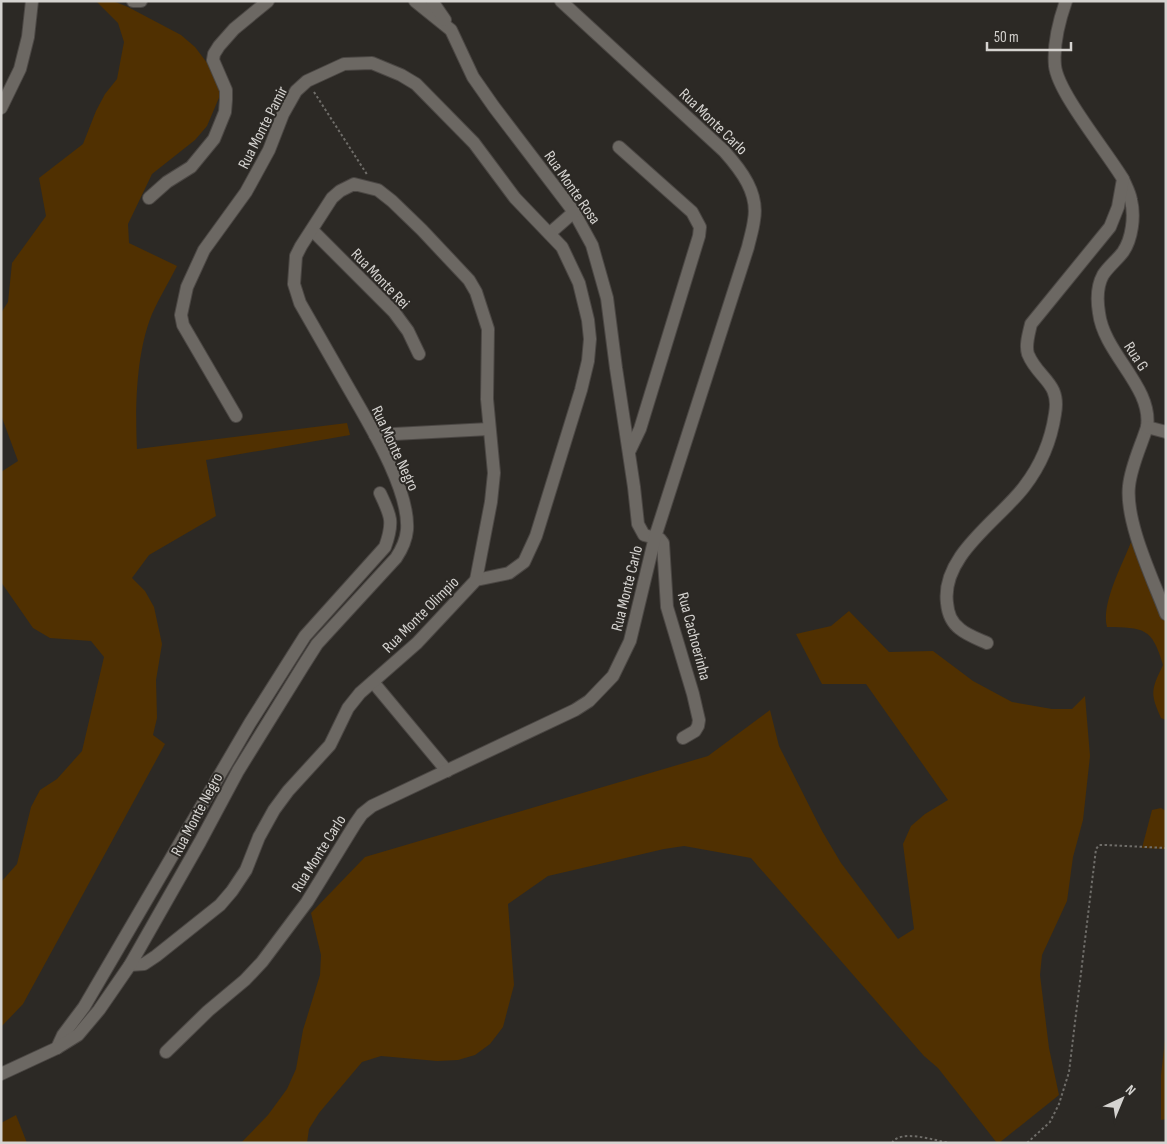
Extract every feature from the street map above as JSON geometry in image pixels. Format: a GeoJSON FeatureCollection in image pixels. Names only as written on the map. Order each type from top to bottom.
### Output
{"type":"FeatureCollection","features":[{"type":"Feature","properties":{"kind":"street"},"geometry":{"type":"LineString","coordinates":[[1,108],[20,69],[28,37],[32,1]]}},
{"type":"Feature","properties":{"kind":"street"},"geometry":{"type":"LineString","coordinates":[[133,1],[141,1]]}},
{"type":"Feature","properties":{"kind":"street"},"geometry":{"type":"LineString","coordinates":[[149,198],[167,182],[192,167],[214,139],[225,112],[226,90],[213,60],[214,54],[234,29],[268,1]]}},
{"type":"Feature","properties":{"kind":"street","name":"Rua Monte Rosa"},"geometry":{"type":"LineString","coordinates":[[415,1],[452,30],[473,77],[574,212],[592,245],[607,298],[640,529],[649,538],[655,537]]}},
{"type":"Feature","properties":{"kind":"street"},"geometry":{"type":"LineString","coordinates":[[432,1],[452,30]]}},
{"type":"Feature","properties":{"kind":"street","name":"Rua Monte Carlo"},"geometry":{"type":"LineString","coordinates":[[166,1052],[245,980],[262,962],[306,902],[362,814],[383,800],[575,710],[589,701],[613,676],[630,641],[655,537],[748,247],[755,218],[754,201],[749,185],[738,167],[724,151],[561,1]]}},
{"type":"Feature","properties":{"kind":"street","name":"Rua G"},"geometry":{"type":"LineString","coordinates":[[1066,1],[1060,23],[1055,67],[1062,87],[1123,179],[1131,200],[1133,215],[1130,232],[1123,252],[1103,274],[1098,290],[1099,313],[1108,342],[1136,384],[1146,408],[1147,427],[1129,483],[1129,507],[1133,527],[1166,614]]}},
{"type":"Feature","properties":{"kind":"street","name":"Rua Monte Pamir"},"geometry":{"type":"LineString","coordinates":[[236,416],[183,324],[181,315],[182,303],[187,287],[204,250],[246,192],[269,150],[286,108],[296,91],[307,81],[344,64],[372,63],[416,84],[474,143],[520,203],[550,233]]}},
{"type":"Feature","properties":{"kind":"street"},"geometry":{"type":"LineString","coordinates":[[619,147],[684,204],[697,219],[700,227],[699,236],[640,429],[629,452]]}},
{"type":"Feature","properties":{"kind":"street"},"geometry":{"type":"LineString","coordinates":[[987,644],[960,630],[948,615],[946,594],[950,574],[962,553],[1024,488],[1046,451],[1056,413],[1057,400],[1052,387],[1028,354],[1028,334],[1032,324],[1110,227],[1118,207],[1123,179]]}},
{"type":"Feature","properties":{"kind":"street","name":"Rua Monte Negro"},"geometry":{"type":"LineString","coordinates":[[1,1074],[57,1048],[78,1035],[99,1010],[130,965],[238,771],[317,644],[396,558],[404,544],[407,530],[406,514],[401,494],[375,435],[300,304],[294,284],[296,256],[332,198],[346,187],[354,184],[378,190],[392,201],[469,280],[476,292],[488,330],[487,398],[493,459],[493,489],[476,580]]}},
{"type":"Feature","properties":{"kind":"street"},"geometry":{"type":"LineString","coordinates":[[550,233],[574,212]]}},
{"type":"Feature","properties":{"kind":"street","name":"Rua Monte Rei"},"geometry":{"type":"LineString","coordinates":[[312,230],[394,312],[408,331],[419,354]]}},
{"type":"Feature","properties":{"kind":"street","name":"Rua Monte Olimpio"},"geometry":{"type":"LineString","coordinates":[[130,965],[144,964],[156,956],[220,905],[226,898],[243,875],[259,837],[274,810],[288,791],[330,745],[353,701],[432,628],[476,580],[509,572],[519,567],[529,554],[567,436],[588,361],[590,340],[588,320],[579,283],[562,246],[550,233]]}},
{"type":"Feature","properties":{"kind":"street"},"geometry":{"type":"LineString","coordinates":[[1147,427],[1166,432]]}},
{"type":"Feature","properties":{"kind":"street"},"geometry":{"type":"LineString","coordinates":[[375,435],[489,429]]}},
{"type":"Feature","properties":{"kind":"street"},"geometry":{"type":"LineString","coordinates":[[57,1048],[63,1035],[84,1007],[250,723],[305,636],[385,547],[391,531],[390,515],[380,493]]}},
{"type":"Feature","properties":{"kind":"street","name":"Rua Cachoerinha"},"geometry":{"type":"LineString","coordinates":[[655,537],[660,539],[662,543],[667,607],[699,720],[695,731],[683,738]]}},
{"type":"Feature","properties":{"kind":"street"},"geometry":{"type":"LineString","coordinates":[[373,682],[447,771]]}},
{"type":"Feature","properties":{"kind":"path"},"geometry":{"type":"LineString","coordinates":[[307,81],[378,190]]}},
{"type":"Feature","properties":{"kind":"path"},"geometry":{"type":"LineString","coordinates":[[1027,1143],[1050,1122],[1060,1104],[1069,1072],[1096,849],[1099,845],[1106,844],[1166,848]]}},
{"type":"Feature","properties":{"kind":"path"},"geometry":{"type":"LineString","coordinates":[[892,1143],[895,1138],[903,1135],[948,1143]]}},
{"type":"Feature","properties":{"kind":"shaded area"},"geometry":{"type":"Polygon","coordinates":[[[96,1],[113,1],[128,7],[181,35],[195,47],[217,76],[221,93],[207,126],[195,140],[152,174],[128,224],[129,243],[177,266],[152,314],[143,346],[138,381],[137,449],[347,423],[350,435],[206,460],[216,516],[149,555],[132,578],[145,591],[154,607],[162,644],[156,680],[157,718],[153,735],[165,744],[23,1004],[1,1027],[1,882],[17,864],[31,807],[40,790],[57,779],[82,751],[104,657],[91,641],[50,638],[33,628],[1,582],[1,472],[18,461],[1,415],[1,313],[8,302],[12,263],[46,216],[39,178],[83,144],[96,111],[105,94],[117,79],[124,42],[118,23],[96,1]]]}},
{"type":"Feature","properties":{"kind":"shaded area"},"geometry":{"type":"Polygon","coordinates":[[[1131,542],[1166,622],[1166,720],[1161,718],[1153,692],[1163,665],[1155,643],[1145,632],[1138,629],[1107,627],[1106,617],[1110,596],[1131,542]]]}},
{"type":"Feature","properties":{"kind":"shaded area"},"geometry":{"type":"Polygon","coordinates":[[[849,611],[889,652],[933,651],[973,681],[1012,702],[1052,709],[1072,709],[1085,696],[1090,756],[1083,820],[1073,857],[1067,901],[1042,955],[1040,975],[1049,1048],[1059,1095],[997,1143],[938,1068],[924,1056],[751,858],[684,846],[548,876],[508,904],[514,985],[503,1027],[490,1044],[475,1055],[458,1060],[437,1061],[381,1056],[362,1062],[319,1113],[309,1129],[307,1143],[241,1143],[268,1115],[287,1089],[296,1069],[303,1030],[320,975],[321,955],[311,913],[365,857],[708,756],[770,710],[779,746],[822,831],[841,863],[898,939],[914,929],[903,844],[911,826],[925,814],[948,800],[866,684],[822,684],[796,634],[831,626],[849,611]]]}},
{"type":"Feature","properties":{"kind":"shaded area"},"geometry":{"type":"Polygon","coordinates":[[[1161,808],[1166,811],[1166,849],[1142,848],[1152,810],[1161,808]]]}},
{"type":"Feature","properties":{"kind":"shaded area"},"geometry":{"type":"Polygon","coordinates":[[[1166,1031],[1166,1119],[1161,1120],[1161,1075],[1166,1031]]]}},
{"type":"Feature","properties":{"kind":"shaded area"},"geometry":{"type":"Polygon","coordinates":[[[16,1115],[27,1143],[1,1143],[1,1123],[16,1115]]]}}]}
